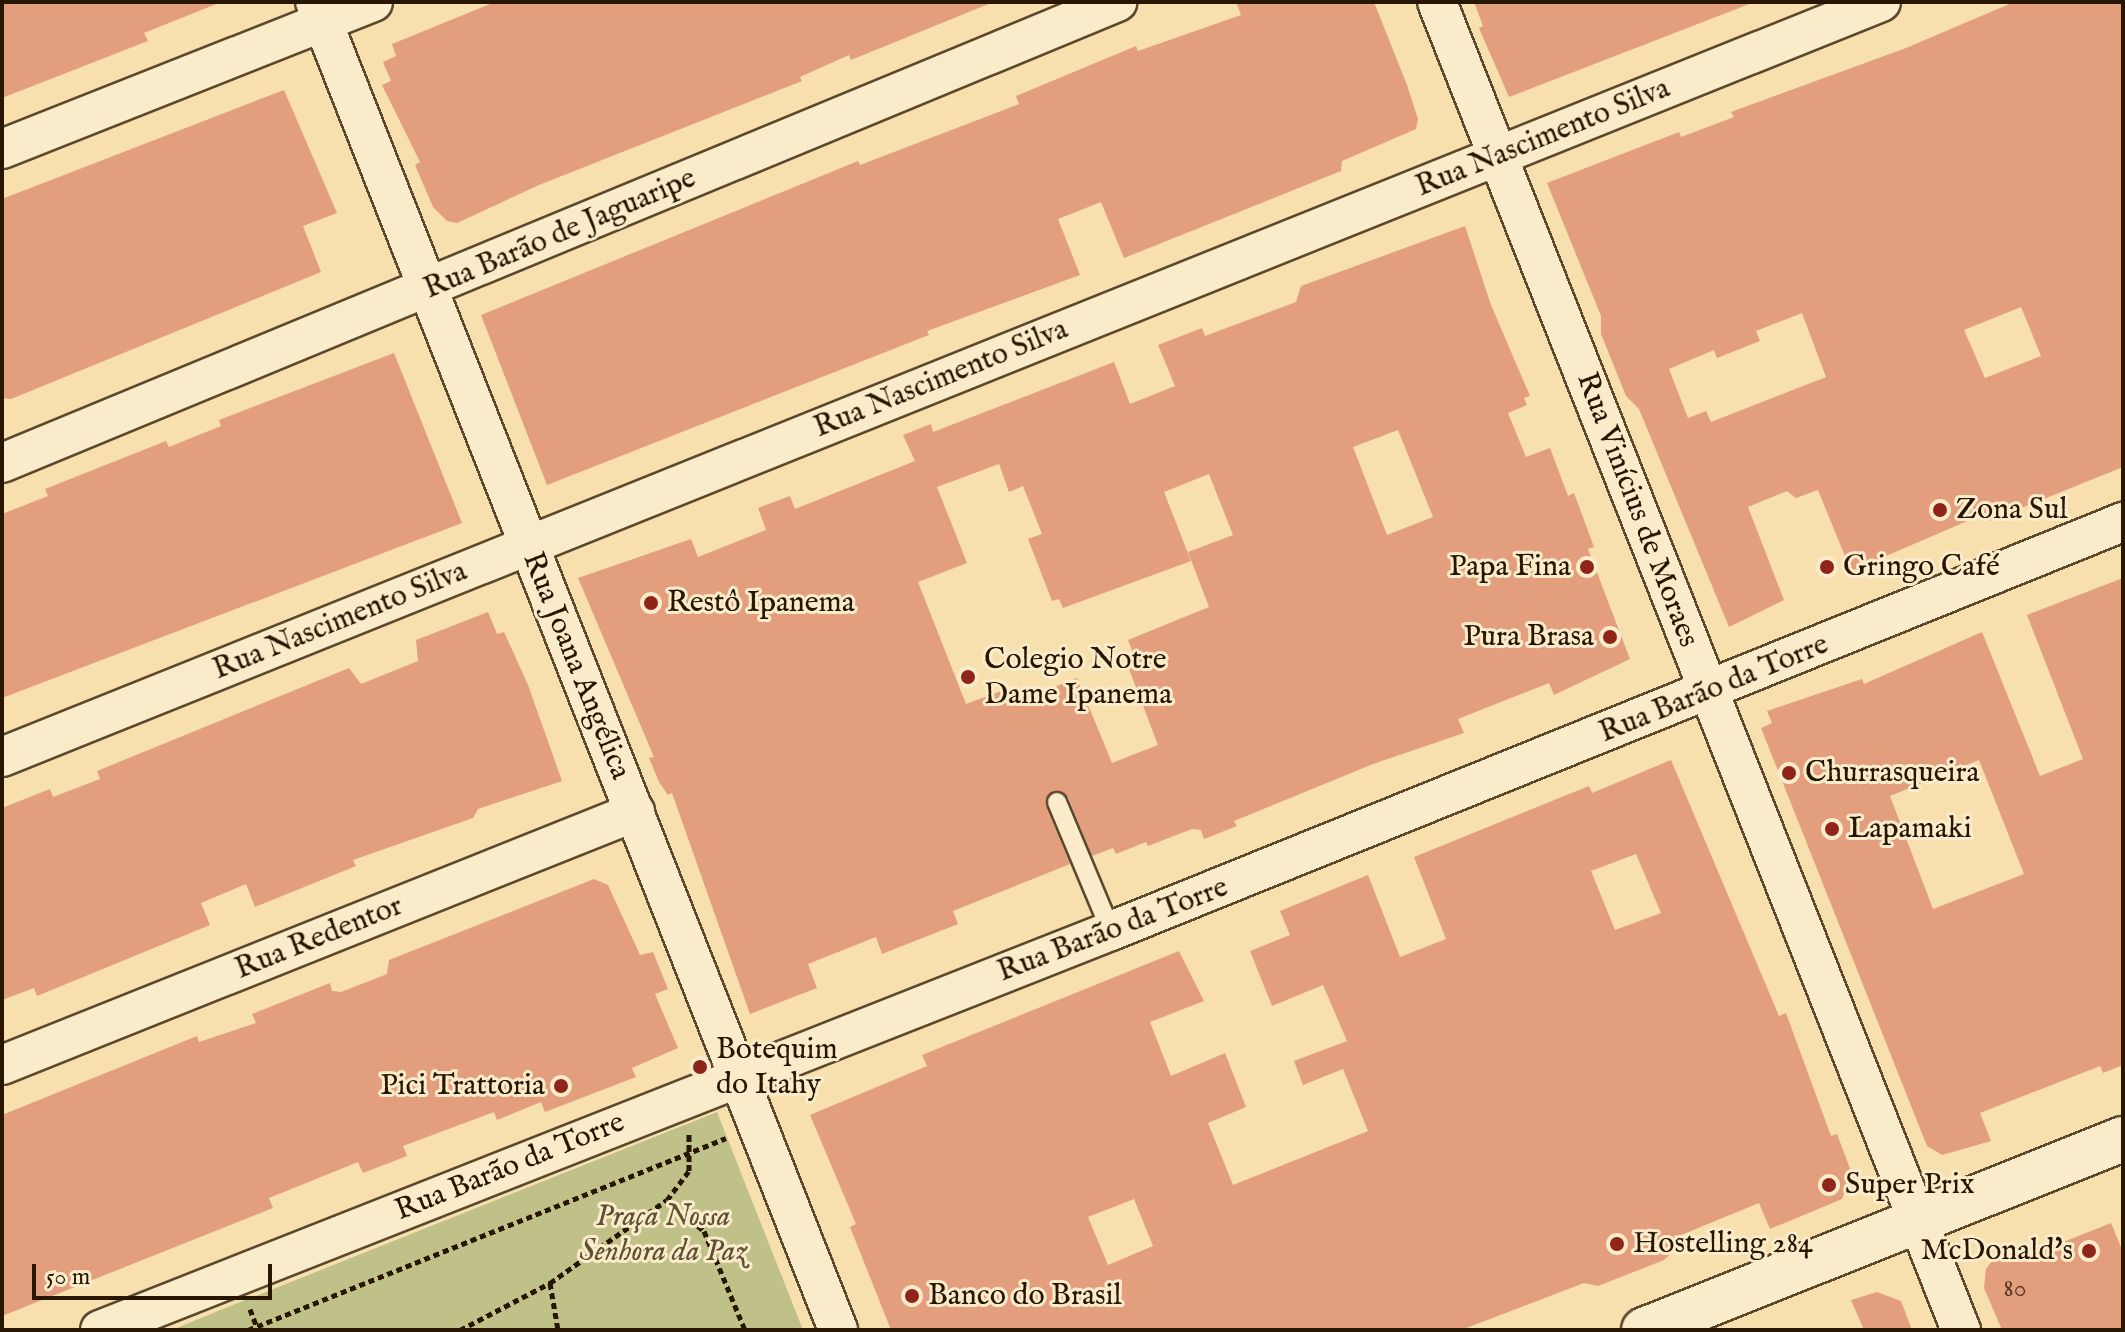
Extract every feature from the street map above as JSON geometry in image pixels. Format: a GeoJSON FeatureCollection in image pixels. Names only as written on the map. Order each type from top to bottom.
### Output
{"type":"FeatureCollection","features":[{"type":"Feature","properties":{"kind":"main road"},"geometry":{"type":"LineString","coordinates":[[1644,1330],[2123,1139]]}},
{"type":"Feature","properties":{"kind":"street"},"geometry":{"type":"LineString","coordinates":[[2,149],[328,9],[373,2]]}},
{"type":"Feature","properties":{"kind":"street","name":"Rua Barão de Jaguaripe"},"geometry":{"type":"LineString","coordinates":[[2,463],[428,290],[1117,2]]}},
{"type":"Feature","properties":{"kind":"street","name":"Rua Vinícius de Moraes"},"geometry":{"type":"LineString","coordinates":[[1437,2],[1915,1220],[1961,1330]]}},
{"type":"Feature","properties":{"kind":"street","name":"Rua Nascimento Silva"},"geometry":{"type":"LineString","coordinates":[[2,757],[1881,2]]}},
{"type":"Feature","properties":{"kind":"street","name":"Rua Joana Angélica"},"geometry":{"type":"LineString","coordinates":[[328,9],[428,290],[526,546],[635,812],[838,1330]]}},
{"type":"Feature","properties":{"kind":"street","name":"Rua Barão da Torre"},"geometry":{"type":"LineString","coordinates":[[100,1330],[1111,931],[1709,692],[2123,522]]}},
{"type":"Feature","properties":{"kind":"street","name":"Rua Redentor"},"geometry":{"type":"LineString","coordinates":[[2,1065],[635,812]]}},
{"type":"Feature","properties":{"kind":"lane"},"geometry":{"type":"LineString","coordinates":[[1057,802],[1111,931]]}},
{"type":"Feature","properties":{"kind":"path"},"geometry":{"type":"LineString","coordinates":[[460,1330],[550,1283],[667,1200],[689,1171],[691,1150],[683,1098]]}},
{"type":"Feature","properties":{"kind":"path"},"geometry":{"type":"LineString","coordinates":[[248,1330],[691,1150]]}},
{"type":"Feature","properties":{"kind":"path"},"geometry":{"type":"LineString","coordinates":[[667,1200],[704,1231],[745,1330]]}},
{"type":"Feature","properties":{"kind":"path"},"geometry":{"type":"LineString","coordinates":[[550,1283],[558,1330]]}},
{"type":"Feature","properties":{"kind":"green space","name":"Praça Nossa Senhora da Paz"},"geometry":{"type":"Polygon","coordinates":[[[717,1112],[803,1330],[172,1330],[218,1311],[717,1112]]]}},
{"type":"Feature","properties":{"kind":"building"},"geometry":{"type":"Polygon","coordinates":[[[2,2],[219,3],[144,33],[148,41],[2,98],[2,2]]]}},
{"type":"Feature","properties":{"kind":"building"},"geometry":{"type":"Polygon","coordinates":[[[495,2],[991,3],[851,60],[849,55],[800,77],[802,81],[539,185],[457,223],[447,221],[433,207],[415,165],[420,162],[382,85],[391,81],[383,62],[396,56],[392,44],[495,2]]]}},
{"type":"Feature","properties":{"kind":"building"},"geometry":{"type":"Polygon","coordinates":[[[1236,2],[1374,2],[1407,85],[1418,119],[1416,129],[1342,161],[1341,171],[1124,258],[1101,202],[1058,219],[1080,275],[927,331],[929,335],[547,485],[481,315],[858,161],[860,165],[1019,104],[1016,96],[1136,46],[1138,51],[1241,15],[1236,2]]]}},
{"type":"Feature","properties":{"kind":"building"},"geometry":{"type":"Polygon","coordinates":[[[1474,2],[1752,3],[1509,97],[1479,28],[1483,26],[1474,2]]]}},
{"type":"Feature","properties":{"kind":"building"},"geometry":{"type":"Polygon","coordinates":[[[2014,2],[2123,2],[2123,467],[1989,521],[1986,513],[1851,571],[1818,490],[1796,498],[1787,491],[1748,507],[1784,600],[1729,627],[1639,409],[1626,396],[1601,334],[1601,316],[1547,183],[1679,132],[1681,137],[1734,117],[1731,112],[1906,48],[2014,2]],[[2021,307],[1964,330],[1985,378],[2041,356],[2021,307]],[[1802,313],[1756,331],[1760,341],[1717,358],[1714,350],[1669,369],[1688,418],[1706,411],[1711,422],[1826,377],[1802,313]]]}},
{"type":"Feature","properties":{"kind":"building"},"geometry":{"type":"Polygon","coordinates":[[[284,90],[337,213],[303,226],[321,272],[11,399],[2,398],[2,199],[284,90]]]}},
{"type":"Feature","properties":{"kind":"building"},"geometry":{"type":"Polygon","coordinates":[[[1465,226],[1491,305],[1530,396],[1524,398],[1527,405],[1508,413],[1526,457],[1550,448],[1568,496],[1574,493],[1594,547],[1588,549],[1630,659],[1554,695],[1549,683],[1458,719],[1464,733],[1373,764],[1234,821],[1237,826],[1204,839],[1201,830],[1192,829],[1148,846],[1146,842],[1116,854],[1113,848],[1092,856],[1068,797],[1053,791],[1046,806],[1070,864],[953,911],[958,924],[882,954],[876,937],[808,964],[817,988],[750,1014],[672,793],[668,795],[659,782],[649,758],[654,757],[578,578],[691,539],[698,557],[766,530],[758,508],[790,496],[795,509],[915,461],[903,435],[931,424],[933,432],[1114,362],[1130,404],[1175,386],[1158,345],[1202,328],[1205,336],[1296,302],[1301,286],[1465,226]],[[1398,430],[1353,447],[1387,535],[1433,517],[1398,430]],[[999,464],[937,487],[967,563],[918,582],[966,704],[1001,691],[1007,706],[1077,678],[1112,763],[1158,745],[1124,656],[1133,653],[1128,640],[1209,607],[1188,552],[1233,535],[1209,474],[1164,492],[1191,561],[1063,608],[1059,599],[1052,601],[1028,539],[1042,534],[1023,486],[1009,492],[999,464]]]}},
{"type":"Feature","properties":{"kind":"building"},"geometry":{"type":"Polygon","coordinates":[[[394,353],[462,523],[2,698],[2,514],[48,496],[45,489],[166,441],[169,447],[221,426],[219,420],[394,353]]]}},
{"type":"Feature","properties":{"kind":"building"},"geometry":{"type":"Polygon","coordinates":[[[2123,578],[2123,1065],[2103,1073],[2100,1066],[1980,1113],[1991,1141],[1942,1155],[1927,1146],[1761,728],[1772,723],[1767,711],[1862,679],[1864,684],[1982,632],[2040,776],[2083,759],[2027,615],[2123,578]],[[1979,760],[1890,796],[1933,909],[2024,874],[1979,760]]]}},
{"type":"Feature","properties":{"kind":"building"},"geometry":{"type":"Polygon","coordinates":[[[488,612],[497,634],[504,632],[528,685],[562,781],[478,809],[473,818],[353,860],[356,866],[255,907],[246,884],[201,903],[210,925],[37,996],[34,988],[2,1000],[2,808],[50,789],[53,797],[100,779],[97,771],[349,668],[361,684],[418,661],[416,640],[488,612]]]}},
{"type":"Feature","properties":{"kind":"building"},"geometry":{"type":"Polygon","coordinates":[[[1671,760],[1779,1016],[1786,1013],[1831,1136],[1837,1134],[1852,1174],[1842,1199],[1770,1229],[1759,1203],[1669,1240],[1674,1251],[1664,1260],[1598,1286],[1584,1283],[1461,1330],[891,1330],[850,1227],[856,1224],[810,1115],[927,1066],[922,1055],[1179,951],[1204,1001],[1150,1022],[1171,1076],[1225,1053],[1246,1107],[1208,1123],[1233,1185],[1368,1131],[1343,1069],[1303,1085],[1294,1061],[1347,1041],[1323,985],[1272,1006],[1250,951],[1290,935],[1280,911],[1368,875],[1400,957],[1446,939],[1414,857],[1589,786],[1592,793],[1671,760]],[[1636,854],[1591,871],[1615,930],[1661,913],[1636,854]],[[1134,1199],[1088,1217],[1108,1265],[1153,1246],[1134,1199]]]}},
{"type":"Feature","properties":{"kind":"building"},"geometry":{"type":"Polygon","coordinates":[[[594,879],[608,885],[640,955],[653,952],[668,989],[655,994],[678,1048],[632,1068],[636,1077],[545,1112],[541,1102],[497,1120],[494,1112],[403,1146],[407,1156],[363,1173],[358,1162],[269,1198],[273,1208],[2,1316],[2,1115],[197,1036],[199,1042],[256,1023],[252,1014],[330,983],[332,991],[341,992],[387,974],[389,960],[594,879]]]}},
{"type":"Feature","properties":{"kind":"building"},"geometry":{"type":"Polygon","coordinates":[[[2111,1223],[2123,1252],[2123,1330],[2002,1330],[1984,1288],[1986,1269],[1995,1257],[2017,1248],[2021,1259],[2111,1223]]]}},
{"type":"Feature","properties":{"kind":"building"},"geometry":{"type":"Polygon","coordinates":[[[1877,1292],[1901,1301],[1912,1330],[1864,1330],[1851,1300],[1877,1292]]]}},
{"type":"Feature","properties":{"kind":"place","name":"Zona Sul"},"geometry":{"type":"Point","coordinates":[1940,510]}},
{"type":"Feature","properties":{"kind":"place","name":"Papa Fina"},"geometry":{"type":"Point","coordinates":[1587,567]}},
{"type":"Feature","properties":{"kind":"place","name":"Gringo Café"},"geometry":{"type":"Point","coordinates":[1827,567]}},
{"type":"Feature","properties":{"kind":"place","name":"Restô Ipanema"},"geometry":{"type":"Point","coordinates":[651,603]}},
{"type":"Feature","properties":{"kind":"place","name":"Pura Brasa"},"geometry":{"type":"Point","coordinates":[1610,637]}},
{"type":"Feature","properties":{"kind":"place","name":"Colegio Notre Dame Ipanema"},"geometry":{"type":"Point","coordinates":[968,677]}},
{"type":"Feature","properties":{"kind":"place","name":"Churrasqueira"},"geometry":{"type":"Point","coordinates":[1789,773]}},
{"type":"Feature","properties":{"kind":"place","name":"Lapamaki"},"geometry":{"type":"Point","coordinates":[1832,829]}},
{"type":"Feature","properties":{"kind":"place","name":"Botequim do Itahy"},"geometry":{"type":"Point","coordinates":[700,1067]}},
{"type":"Feature","properties":{"kind":"place","name":"Pici Trattoria"},"geometry":{"type":"Point","coordinates":[561,1086]}},
{"type":"Feature","properties":{"kind":"place","name":"Super Prix"},"geometry":{"type":"Point","coordinates":[1829,1185]}},
{"type":"Feature","properties":{"kind":"place","name":"Hostelling 284"},"geometry":{"type":"Point","coordinates":[1617,1244]}},
{"type":"Feature","properties":{"kind":"place","name":"McDonald's"},"geometry":{"type":"Point","coordinates":[2089,1251]}},
{"type":"Feature","properties":{"kind":"place","name":"Banco do Brasil"},"geometry":{"type":"Point","coordinates":[912,1296]}}]}
